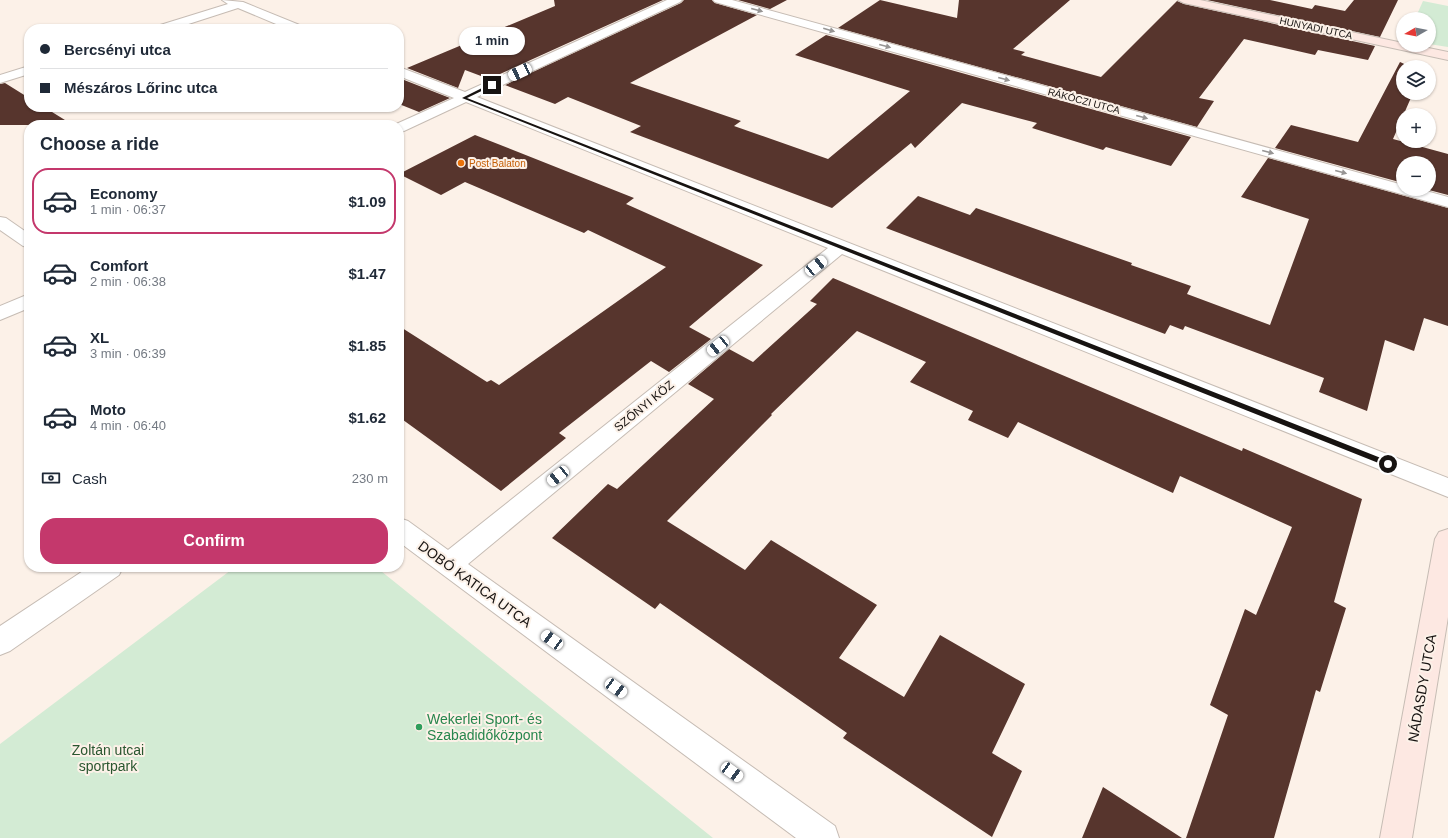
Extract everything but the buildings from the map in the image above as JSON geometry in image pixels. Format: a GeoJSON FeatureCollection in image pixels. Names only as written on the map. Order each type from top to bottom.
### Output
{"type":"FeatureCollection","features":[{"type":"Feature","properties":{"kind":"street"},"geometry":{"type":"LineString","coordinates":[[404,126],[676,0]]}},
{"type":"Feature","properties":{"kind":"street","name":"RÁKÓCZI UTCA"},"geometry":{"type":"LineString","coordinates":[[719,0],[1448,202]]}},
{"type":"Feature","properties":{"kind":"street","name":"HUNYADI UTCA"},"geometry":{"type":"LineString","coordinates":[[1184,0],[1448,56]]}},
{"type":"Feature","properties":{"kind":"street"},"geometry":{"type":"LineString","coordinates":[[175,24],[234,2],[286,24]]}},
{"type":"Feature","properties":{"kind":"street"},"geometry":{"type":"LineString","coordinates":[[0,79],[24,72]]}},
{"type":"Feature","properties":{"kind":"street"},"geometry":{"type":"LineString","coordinates":[[404,73],[1448,488]]}},
{"type":"Feature","properties":{"kind":"street"},"geometry":{"type":"LineString","coordinates":[[0,222],[24,239]]}},
{"type":"Feature","properties":{"kind":"street","name":"SZŐNYI KÖZ"},"geometry":{"type":"LineString","coordinates":[[448,565],[840,247]]}},
{"type":"Feature","properties":{"kind":"street"},"geometry":{"type":"LineString","coordinates":[[0,314],[24,302]]}},
{"type":"Feature","properties":{"kind":"street","name":"DOBÓ KATICA UTCA"},"geometry":{"type":"LineString","coordinates":[[404,532],[823,838]]}},
{"type":"Feature","properties":{"kind":"street","name":"NÁDASDY UTCA"},"geometry":{"type":"LineString","coordinates":[[1396,838],[1448,539]]}},
{"type":"Feature","properties":{"kind":"street"},"geometry":{"type":"LineString","coordinates":[[0,642],[103,572]]}},
{"type":"Feature","properties":{"kind":"green space"},"geometry":{"type":"Polygon","coordinates":[[[1423,1],[1448,6],[1448,47],[1436,45],[1436,12],[1418,12],[1423,1]]]}},
{"type":"Feature","properties":{"kind":"green space","name":"Zoltán utcai sportpark"},"geometry":{"type":"Polygon","coordinates":[[[228,572],[382,572],[713,838],[0,838],[0,744],[228,572]]]}},
{"type":"Feature","properties":{"kind":"place","name":"Post Balaton"},"geometry":{"type":"Point","coordinates":[461,163]}},
{"type":"Feature","properties":{"kind":"place","name":"Wekerlei Sport- és Szabadidőközpont"},"geometry":{"type":"Point","coordinates":[419,727]}},
{"type":"Feature","properties":{"kind":"route"},"geometry":{"type":"LineString","coordinates":[[492,85],[464,98],[1388,464]]}}]}
